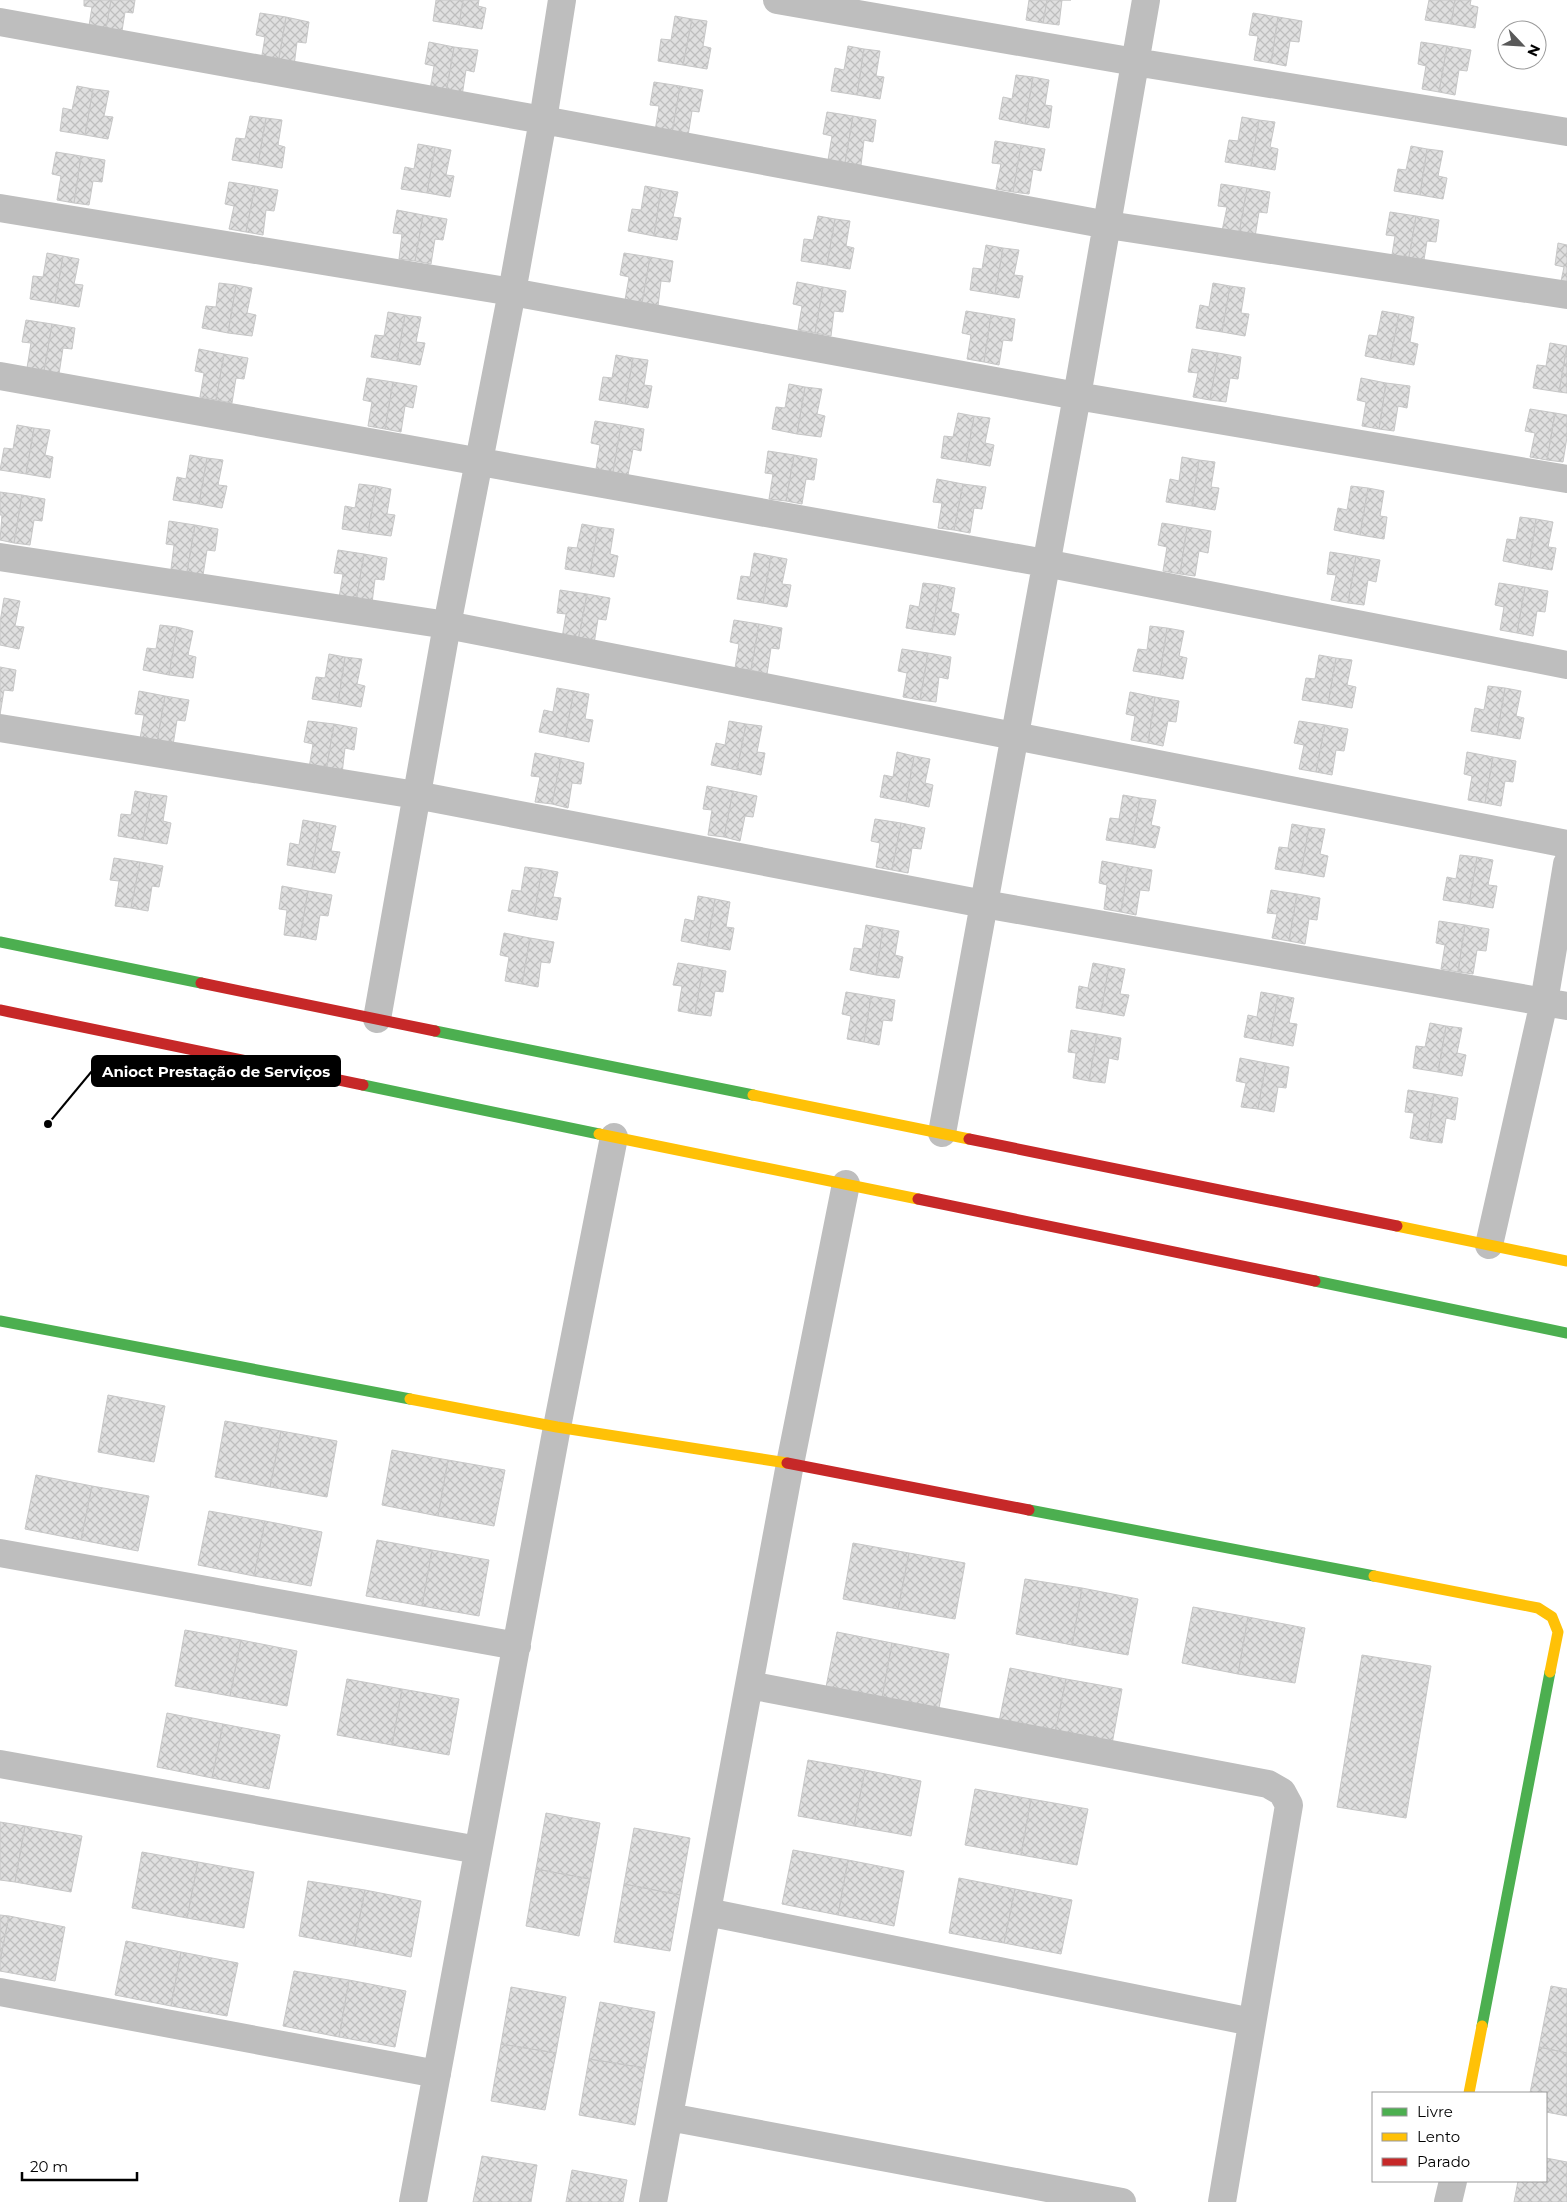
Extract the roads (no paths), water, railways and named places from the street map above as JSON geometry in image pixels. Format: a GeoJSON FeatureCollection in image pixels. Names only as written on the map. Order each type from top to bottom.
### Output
{"type":"FeatureCollection","features":[{"type":"Feature","properties":{"kind":"street"},"geometry":{"type":"LineString","coordinates":[[377,1019],[447,625],[512,292],[543,120],[562,0]]}},
{"type":"Feature","properties":{"kind":"street"},"geometry":{"type":"LineString","coordinates":[[777,0],[1135,62],[1567,132]]}},
{"type":"Feature","properties":{"kind":"street"},"geometry":{"type":"LineString","coordinates":[[942,1133],[1108,225],[1146,0]]}},
{"type":"Feature","properties":{"kind":"street"},"geometry":{"type":"LineString","coordinates":[[0,22],[1108,225],[1567,295]]}},
{"type":"Feature","properties":{"kind":"street"},"geometry":{"type":"LineString","coordinates":[[0,208],[512,292],[1077,396],[1567,479]]}},
{"type":"Feature","properties":{"kind":"street"},"geometry":{"type":"LineString","coordinates":[[0,376],[478,460],[1045,563],[1567,665]]}},
{"type":"Feature","properties":{"kind":"street"},"geometry":{"type":"LineString","coordinates":[[0,556],[447,625],[1567,844]]}},
{"type":"Feature","properties":{"kind":"street"},"geometry":{"type":"LineString","coordinates":[[0,728],[416,795],[984,904],[1555,1004]]}},
{"type":"Feature","properties":{"kind":"street"},"geometry":{"type":"LineString","coordinates":[[1489,1245],[1555,1004],[1567,864]]}},
{"type":"Feature","properties":{"kind":"street"},"geometry":{"type":"LineString","coordinates":[[0,942],[1567,1261]]}},
{"type":"Feature","properties":{"kind":"street"},"geometry":{"type":"LineString","coordinates":[[0,1010],[1567,1333]]}},
{"type":"Feature","properties":{"kind":"street"},"geometry":{"type":"LineString","coordinates":[[413,2202],[557,1427],[614,1137]]}},
{"type":"Feature","properties":{"kind":"street"},"geometry":{"type":"LineString","coordinates":[[653,2202],[790,1464],[846,1184]]}},
{"type":"Feature","properties":{"kind":"street"},"geometry":{"type":"LineString","coordinates":[[0,1321],[557,1427],[790,1464],[1538,1608],[1552,1617],[1558,1632],[1469,2092]]}},
{"type":"Feature","properties":{"kind":"street"},"geometry":{"type":"LineString","coordinates":[[0,1553],[517,1646]]}},
{"type":"Feature","properties":{"kind":"street"},"geometry":{"type":"LineString","coordinates":[[749,1684],[1268,1784],[1282,1792],[1289,1805],[1222,2202]]}},
{"type":"Feature","properties":{"kind":"street"},"geometry":{"type":"LineString","coordinates":[[0,1764],[478,1850]]}},
{"type":"Feature","properties":{"kind":"street"},"geometry":{"type":"LineString","coordinates":[[707,1912],[1252,2022]]}},
{"type":"Feature","properties":{"kind":"street"},"geometry":{"type":"LineString","coordinates":[[0,1992],[436,2074]]}},
{"type":"Feature","properties":{"kind":"street"},"geometry":{"type":"LineString","coordinates":[[669,2117],[1122,2202]]}},
{"type":"Feature","properties":{"kind":"street"},"geometry":{"type":"LineString","coordinates":[[1448,2202],[1452,2182]]}},
{"type":"Feature","properties":{"kind":"place","name":"Anioct Prestação de Serviços"},"geometry":{"type":"Point","coordinates":[48,1124]}}]}
